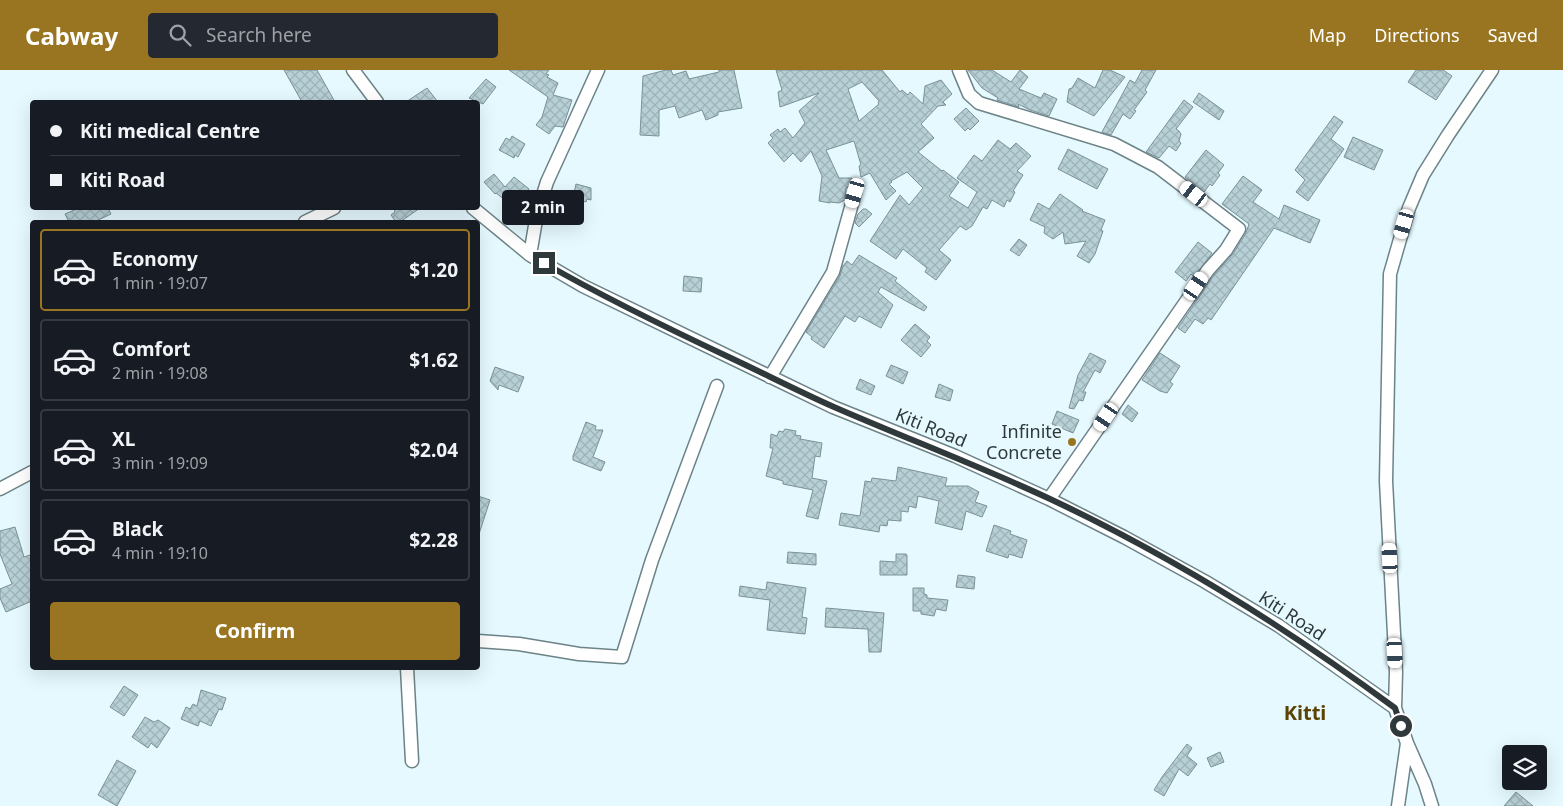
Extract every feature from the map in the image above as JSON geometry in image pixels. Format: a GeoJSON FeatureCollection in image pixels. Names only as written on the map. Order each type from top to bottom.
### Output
{"type":"FeatureCollection","features":[{"type":"Feature","properties":{"kind":"street"},"geometry":{"type":"LineString","coordinates":[[352,70],[375,100]]}},
{"type":"Feature","properties":{"kind":"street"},"geometry":{"type":"LineString","coordinates":[[530,255],[537,214],[547,182],[598,70]]}},
{"type":"Feature","properties":{"kind":"street"},"geometry":{"type":"LineString","coordinates":[[959,70],[969,94],[978,103],[1114,144],[1158,167],[1239,230],[1226,250],[1208,270],[1049,499]]}},
{"type":"Feature","properties":{"kind":"street"},"geometry":{"type":"LineString","coordinates":[[1432,806],[1395,708],[1396,672],[1386,481],[1390,274],[1409,208],[1424,175],[1448,135],[1492,70]]}},
{"type":"Feature","properties":{"kind":"street"},"geometry":{"type":"LineString","coordinates":[[770,377],[833,272],[855,193]]}},
{"type":"Feature","properties":{"kind":"street"},"geometry":{"type":"LineString","coordinates":[[309,220],[330,210]]}},
{"type":"Feature","properties":{"kind":"street","name":"Kiti Road"},"geometry":{"type":"LineString","coordinates":[[475,210],[530,255],[583,286],[833,407],[955,456],[1049,499],[1124,537],[1237,601],[1287,632],[1395,708]]}},
{"type":"Feature","properties":{"kind":"street"},"geometry":{"type":"LineString","coordinates":[[480,641],[519,644],[579,654],[622,657],[652,560],[717,386]]}},
{"type":"Feature","properties":{"kind":"street"},"geometry":{"type":"LineString","coordinates":[[0,490],[30,473]]}},
{"type":"Feature","properties":{"kind":"street"},"geometry":{"type":"LineString","coordinates":[[407,670],[412,760]]}},
{"type":"Feature","properties":{"kind":"street"},"geometry":{"type":"LineString","coordinates":[[1398,806],[1407,743]]}},
{"type":"Feature","properties":{"kind":"building"},"geometry":{"type":"Polygon","coordinates":[[[284,70],[317,70],[334,100],[301,100],[284,70]]]}},
{"type":"Feature","properties":{"kind":"building"},"geometry":{"type":"Polygon","coordinates":[[[509,70],[549,70],[546,74],[549,75],[547,77],[558,83],[553,95],[572,100],[563,127],[555,126],[549,134],[536,125],[542,117],[548,97],[509,70]]]}},
{"type":"Feature","properties":{"kind":"building"},"geometry":{"type":"Polygon","coordinates":[[[671,70],[673,75],[686,71],[689,79],[719,72],[719,70],[734,70],[742,108],[718,112],[718,115],[706,120],[702,110],[679,118],[675,106],[659,110],[659,136],[640,135],[643,76],[671,70]]]}},
{"type":"Feature","properties":{"kind":"building"},"geometry":{"type":"Polygon","coordinates":[[[776,70],[882,70],[900,92],[902,90],[908,95],[910,92],[923,104],[925,86],[941,80],[952,94],[943,102],[946,105],[938,106],[921,124],[934,138],[918,152],[959,182],[949,196],[968,208],[977,192],[957,178],[974,155],[982,161],[998,140],[1010,149],[1016,143],[1031,156],[1017,171],[1023,175],[1013,191],[1015,192],[1010,202],[1007,200],[1004,207],[992,200],[987,209],[983,207],[972,226],[966,230],[960,226],[939,250],[951,260],[936,280],[925,272],[927,268],[903,249],[896,259],[870,241],[900,195],[909,205],[923,188],[907,172],[891,181],[889,184],[896,191],[886,200],[870,173],[861,177],[859,166],[861,165],[854,141],[826,150],[839,178],[852,178],[851,186],[846,188],[845,200],[839,203],[819,201],[822,176],[811,151],[801,162],[793,153],[784,162],[768,143],[773,138],[770,135],[778,129],[780,132],[785,128],[793,138],[805,123],[799,111],[819,93],[780,107],[778,92],[782,90],[776,70]],[[862,82],[848,89],[859,121],[879,104],[879,101],[862,82]]]}},
{"type":"Feature","properties":{"kind":"building"},"geometry":{"type":"Polygon","coordinates":[[[968,70],[992,70],[1011,82],[1020,70],[1028,77],[1019,89],[1041,98],[1044,93],[1057,99],[1049,116],[1018,104],[1019,107],[997,100],[998,98],[982,88],[968,70]]]}},
{"type":"Feature","properties":{"kind":"building"},"geometry":{"type":"Polygon","coordinates":[[[1103,70],[1110,70],[1125,77],[1094,116],[1067,102],[1069,89],[1072,88],[1078,78],[1095,88],[1103,70]]]}},
{"type":"Feature","properties":{"kind":"building"},"geometry":{"type":"Polygon","coordinates":[[[1142,70],[1156,70],[1145,90],[1147,92],[1134,110],[1136,111],[1130,119],[1123,114],[1111,135],[1102,132],[1130,80],[1135,83],[1142,70]]]}},
{"type":"Feature","properties":{"kind":"building"},"geometry":{"type":"Polygon","coordinates":[[[1416,70],[1443,70],[1452,76],[1436,100],[1408,82],[1416,70]]]}},
{"type":"Feature","properties":{"kind":"building"},"geometry":{"type":"Polygon","coordinates":[[[486,79],[496,87],[483,104],[480,103],[480,100],[469,98],[486,79]]]}},
{"type":"Feature","properties":{"kind":"building"},"geometry":{"type":"Polygon","coordinates":[[[427,88],[436,100],[409,100],[427,88]]]}},
{"type":"Feature","properties":{"kind":"building"},"geometry":{"type":"Polygon","coordinates":[[[1199,93],[1224,111],[1219,120],[1193,102],[1199,93]]]}},
{"type":"Feature","properties":{"kind":"building"},"geometry":{"type":"Polygon","coordinates":[[[1184,100],[1193,107],[1176,129],[1181,134],[1179,141],[1181,143],[1176,151],[1169,146],[1159,158],[1146,152],[1184,100]]]}},
{"type":"Feature","properties":{"kind":"building"},"geometry":{"type":"Polygon","coordinates":[[[966,108],[979,121],[970,130],[968,128],[965,131],[954,119],[966,108]]]}},
{"type":"Feature","properties":{"kind":"building"},"geometry":{"type":"Polygon","coordinates":[[[1334,116],[1343,122],[1331,139],[1344,149],[1308,201],[1296,192],[1305,180],[1295,170],[1334,116]]]}},
{"type":"Feature","properties":{"kind":"building"},"geometry":{"type":"Polygon","coordinates":[[[512,136],[525,144],[518,157],[515,155],[514,158],[499,150],[506,138],[510,140],[512,136]]]}},
{"type":"Feature","properties":{"kind":"building"},"geometry":{"type":"Polygon","coordinates":[[[1353,137],[1383,150],[1374,170],[1344,157],[1353,137]]]}},
{"type":"Feature","properties":{"kind":"building"},"geometry":{"type":"Polygon","coordinates":[[[1068,149],[1108,169],[1097,189],[1058,169],[1068,149]]]}},
{"type":"Feature","properties":{"kind":"building"},"geometry":{"type":"Polygon","coordinates":[[[1206,150],[1224,165],[1212,186],[1210,184],[1204,192],[1185,177],[1206,150]]]}},
{"type":"Feature","properties":{"kind":"building"},"geometry":{"type":"Polygon","coordinates":[[[494,174],[505,187],[514,177],[529,189],[524,196],[530,200],[523,209],[517,204],[514,207],[495,194],[484,182],[494,174]]]}},
{"type":"Feature","properties":{"kind":"building"},"geometry":{"type":"Polygon","coordinates":[[[1243,176],[1262,190],[1253,202],[1279,219],[1284,205],[1320,220],[1310,243],[1274,228],[1211,320],[1208,318],[1203,324],[1195,319],[1185,333],[1178,328],[1214,275],[1233,254],[1246,233],[1249,224],[1222,204],[1243,176]]]}},
{"type":"Feature","properties":{"kind":"building"},"geometry":{"type":"Polygon","coordinates":[[[576,184],[591,188],[591,200],[587,199],[586,202],[573,198],[576,184]]]}},
{"type":"Feature","properties":{"kind":"building"},"geometry":{"type":"Polygon","coordinates":[[[1060,194],[1082,211],[1105,220],[1095,254],[1089,263],[1077,256],[1086,241],[1065,244],[1063,232],[1053,239],[1044,233],[1045,227],[1030,220],[1038,203],[1049,209],[1060,194]]]}},
{"type":"Feature","properties":{"kind":"building"},"geometry":{"type":"Polygon","coordinates":[[[863,209],[872,214],[859,227],[855,223],[858,214],[863,209]]]}},
{"type":"Feature","properties":{"kind":"building"},"geometry":{"type":"Polygon","coordinates":[[[74,210],[109,210],[111,214],[98,220],[68,220],[65,214],[74,210]]]}},
{"type":"Feature","properties":{"kind":"building"},"geometry":{"type":"Polygon","coordinates":[[[394,210],[417,210],[403,220],[395,220],[391,215],[395,212],[394,210]]]}},
{"type":"Feature","properties":{"kind":"building"},"geometry":{"type":"Polygon","coordinates":[[[1019,239],[1027,245],[1019,256],[1010,250],[1019,239]]]}},
{"type":"Feature","properties":{"kind":"building"},"geometry":{"type":"Polygon","coordinates":[[[1198,242],[1212,253],[1194,277],[1191,274],[1186,281],[1175,272],[1198,242]]]}},
{"type":"Feature","properties":{"kind":"building"},"geometry":{"type":"Polygon","coordinates":[[[859,255],[897,278],[895,281],[927,307],[924,311],[881,287],[878,292],[893,305],[881,328],[859,316],[855,322],[845,316],[824,348],[811,339],[812,337],[806,332],[840,276],[843,266],[847,261],[852,265],[859,255]]]}},
{"type":"Feature","properties":{"kind":"building"},"geometry":{"type":"Polygon","coordinates":[[[684,276],[702,278],[701,292],[683,291],[684,276]]]}},
{"type":"Feature","properties":{"kind":"building"},"geometry":{"type":"Polygon","coordinates":[[[915,324],[930,337],[927,341],[931,345],[921,357],[901,340],[915,324]]]}},
{"type":"Feature","properties":{"kind":"building"},"geometry":{"type":"Polygon","coordinates":[[[1090,353],[1106,361],[1100,373],[1095,370],[1083,392],[1086,392],[1083,401],[1079,400],[1074,409],[1069,408],[1078,375],[1090,353]]]}},
{"type":"Feature","properties":{"kind":"building"},"geometry":{"type":"Polygon","coordinates":[[[1160,353],[1180,366],[1170,382],[1173,384],[1167,393],[1142,380],[1160,353]]]}},
{"type":"Feature","properties":{"kind":"building"},"geometry":{"type":"Polygon","coordinates":[[[891,365],[908,372],[903,384],[886,376],[891,365]]]}},
{"type":"Feature","properties":{"kind":"building"},"geometry":{"type":"Polygon","coordinates":[[[495,367],[524,377],[518,392],[499,385],[498,390],[490,381],[495,367]]]}},
{"type":"Feature","properties":{"kind":"building"},"geometry":{"type":"Polygon","coordinates":[[[860,379],[875,386],[871,395],[856,389],[860,379]]]}},
{"type":"Feature","properties":{"kind":"building"},"geometry":{"type":"Polygon","coordinates":[[[939,384],[953,390],[950,401],[935,397],[939,384]]]}},
{"type":"Feature","properties":{"kind":"building"},"geometry":{"type":"Polygon","coordinates":[[[1128,405],[1138,413],[1132,422],[1122,414],[1128,405]]]}},
{"type":"Feature","properties":{"kind":"building"},"geometry":{"type":"Polygon","coordinates":[[[1057,411],[1079,420],[1073,433],[1052,424],[1057,411]]]}},
{"type":"Feature","properties":{"kind":"building"},"geometry":{"type":"Polygon","coordinates":[[[586,422],[596,426],[595,430],[603,430],[593,457],[605,462],[601,471],[573,460],[586,422]]]}},
{"type":"Feature","properties":{"kind":"building"},"geometry":{"type":"Polygon","coordinates":[[[785,429],[796,431],[795,435],[801,436],[800,439],[822,443],[820,457],[815,456],[812,478],[827,481],[818,519],[806,516],[813,490],[783,484],[783,481],[766,476],[773,448],[770,448],[771,434],[777,436],[779,431],[783,432],[785,429]]]}},
{"type":"Feature","properties":{"kind":"building"},"geometry":{"type":"Polygon","coordinates":[[[898,467],[947,478],[945,486],[968,486],[979,492],[975,502],[987,506],[982,517],[966,511],[962,530],[935,523],[939,501],[918,496],[916,508],[909,506],[908,512],[901,511],[901,521],[888,520],[887,526],[880,525],[879,532],[839,525],[841,513],[860,516],[865,481],[871,482],[872,478],[896,481],[898,467]]]}},
{"type":"Feature","properties":{"kind":"building"},"geometry":{"type":"Polygon","coordinates":[[[480,497],[490,500],[480,531],[480,497]]]}},
{"type":"Feature","properties":{"kind":"building"},"geometry":{"type":"Polygon","coordinates":[[[994,525],[1011,531],[1010,534],[1027,540],[1022,558],[1009,554],[1008,558],[986,551],[994,525]]]}},
{"type":"Feature","properties":{"kind":"building"},"geometry":{"type":"Polygon","coordinates":[[[15,527],[24,557],[30,555],[30,602],[6,612],[0,598],[0,589],[12,584],[0,554],[0,531],[15,527]]]}},
{"type":"Feature","properties":{"kind":"building"},"geometry":{"type":"Polygon","coordinates":[[[788,552],[816,554],[816,565],[787,563],[788,552]]]}},
{"type":"Feature","properties":{"kind":"building"},"geometry":{"type":"Polygon","coordinates":[[[896,554],[907,555],[907,575],[880,575],[880,561],[896,562],[896,554]]]}},
{"type":"Feature","properties":{"kind":"building"},"geometry":{"type":"Polygon","coordinates":[[[958,575],[975,577],[974,589],[956,587],[958,575]]]}},
{"type":"Feature","properties":{"kind":"building"},"geometry":{"type":"Polygon","coordinates":[[[767,582],[806,588],[802,617],[807,618],[805,634],[767,630],[770,600],[739,596],[740,586],[766,590],[767,582]]]}},
{"type":"Feature","properties":{"kind":"building"},"geometry":{"type":"Polygon","coordinates":[[[913,588],[924,588],[924,594],[927,595],[927,598],[948,600],[946,611],[936,609],[934,616],[921,614],[921,611],[913,611],[913,588]]]}},
{"type":"Feature","properties":{"kind":"building"},"geometry":{"type":"Polygon","coordinates":[[[826,608],[884,613],[881,652],[869,652],[868,629],[825,627],[826,608]]]}},
{"type":"Feature","properties":{"kind":"building"},"geometry":{"type":"Polygon","coordinates":[[[124,686],[138,695],[124,716],[110,707],[124,686]]]}},
{"type":"Feature","properties":{"kind":"building"},"geometry":{"type":"Polygon","coordinates":[[[201,690],[226,698],[222,710],[219,709],[211,726],[200,721],[198,726],[181,719],[186,707],[190,709],[193,704],[197,706],[201,690]]]}},
{"type":"Feature","properties":{"kind":"building"},"geometry":{"type":"Polygon","coordinates":[[[145,717],[154,722],[158,720],[170,728],[157,748],[151,743],[148,748],[132,737],[145,717]]]}},
{"type":"Feature","properties":{"kind":"building"},"geometry":{"type":"Polygon","coordinates":[[[1187,744],[1192,748],[1187,756],[1197,764],[1188,776],[1179,769],[1164,796],[1154,790],[1187,744]]]}},
{"type":"Feature","properties":{"kind":"building"},"geometry":{"type":"Polygon","coordinates":[[[1220,752],[1224,762],[1211,767],[1207,758],[1220,752]]]}},
{"type":"Feature","properties":{"kind":"building"},"geometry":{"type":"Polygon","coordinates":[[[117,760],[136,771],[117,806],[98,795],[117,760]]]}},
{"type":"Feature","properties":{"kind":"building"},"geometry":{"type":"Polygon","coordinates":[[[1516,792],[1533,806],[1504,806],[1516,792]]]}},
{"type":"Feature","properties":{"kind":"place","name":"Infinite Concrete"},"geometry":{"type":"Point","coordinates":[1072,442]}},
{"type":"Feature","properties":{"kind":"district","name":"Kitti"},"geometry":{"type":"Point","coordinates":[1305,713]}},
{"type":"Feature","properties":{"kind":"route"},"geometry":{"type":"LineString","coordinates":[[544,263],[615,302],[833,407],[955,456],[1049,499],[1124,537],[1204,581],[1278,626],[1395,708],[1401,726]]}}]}
